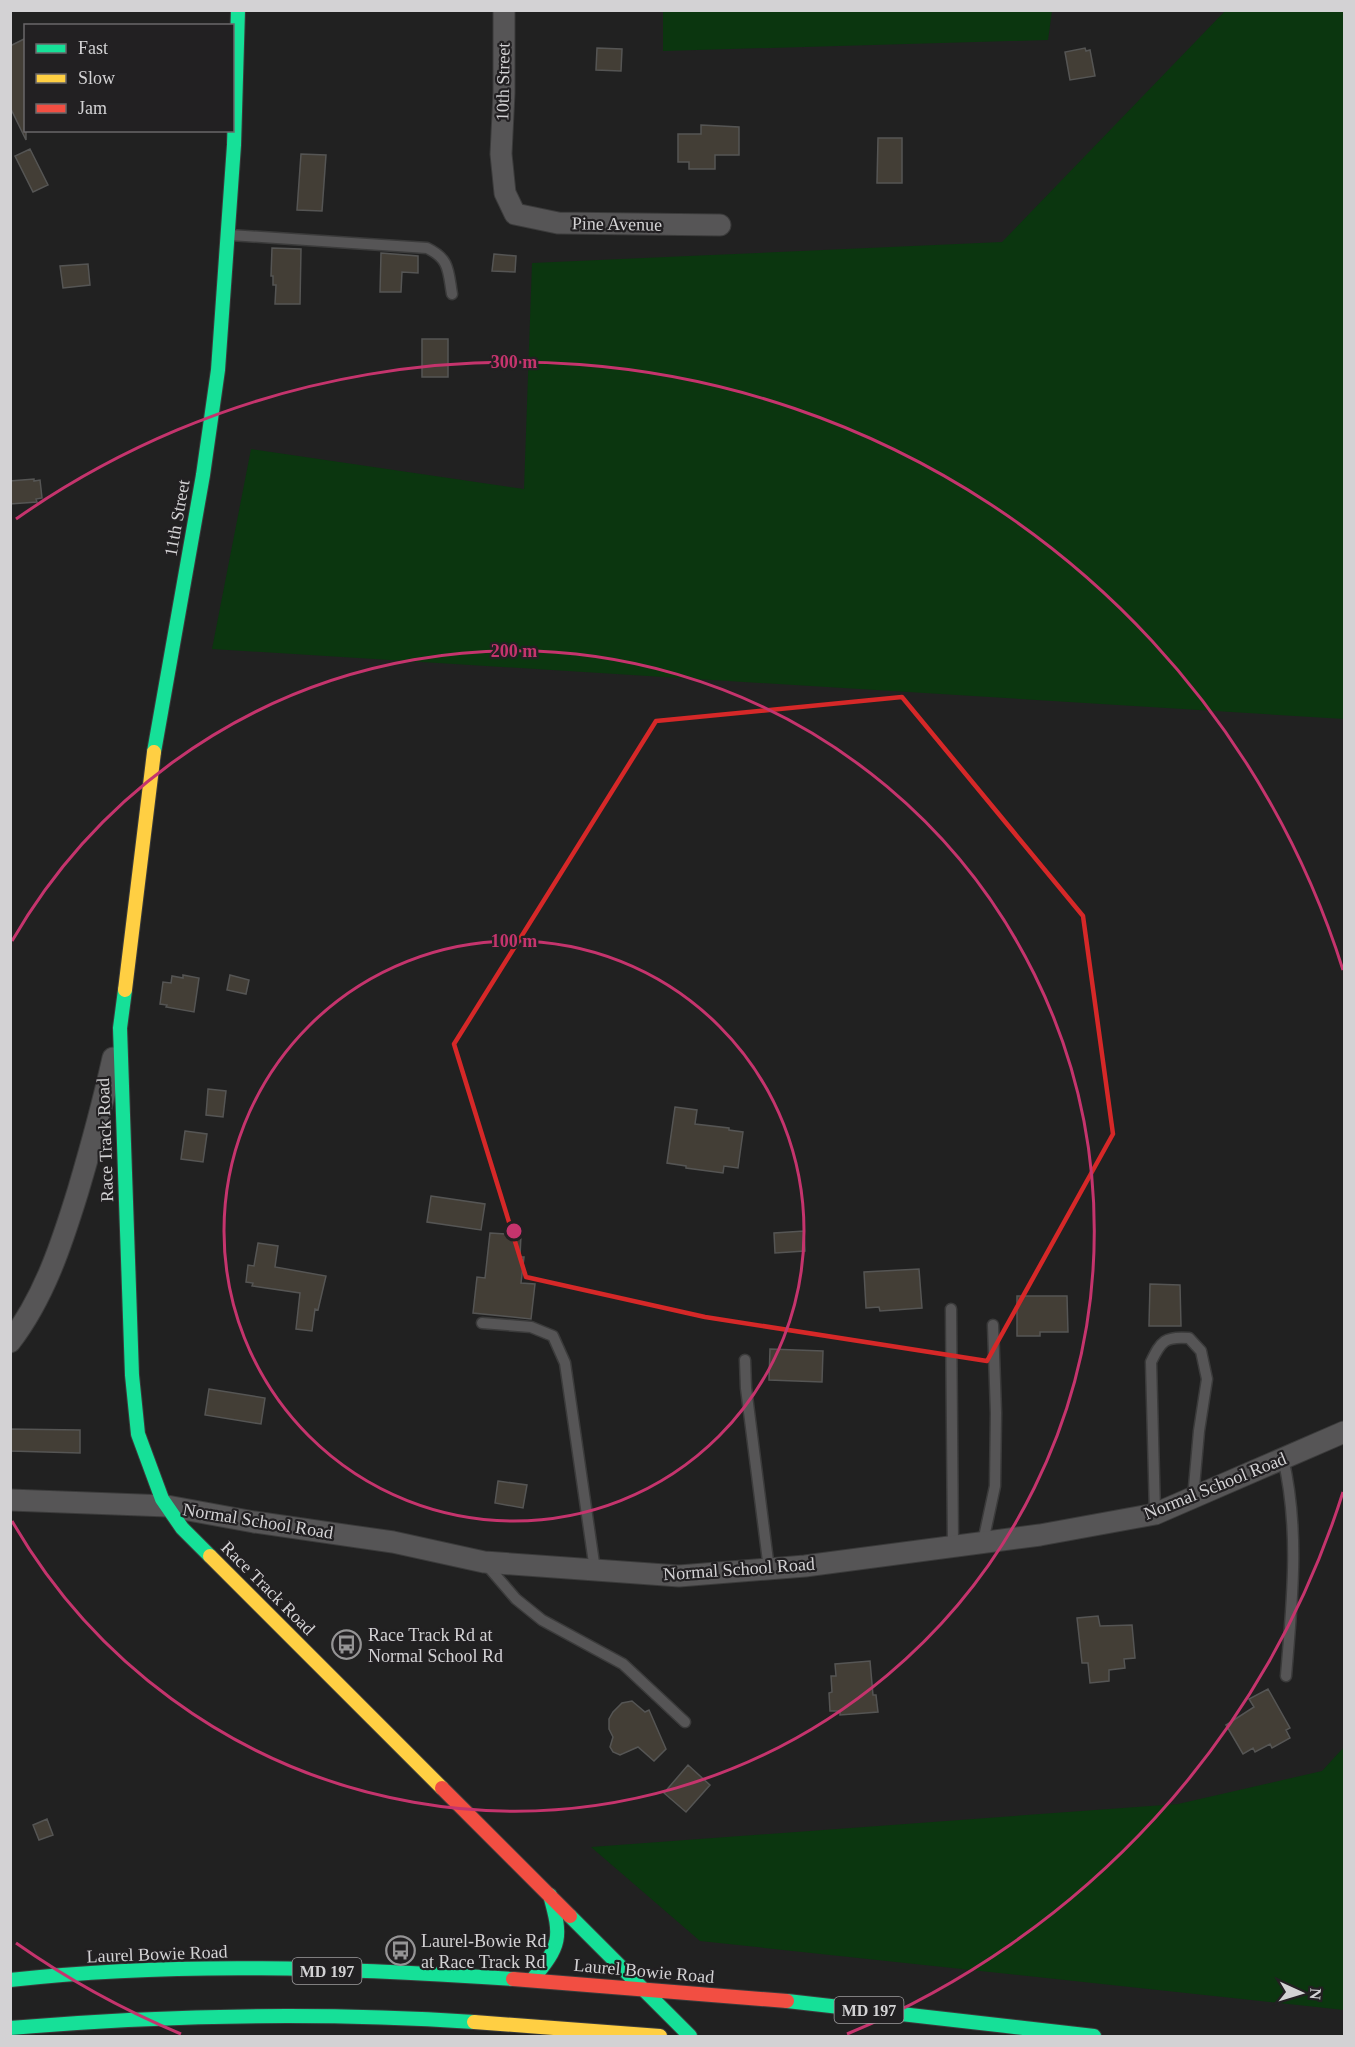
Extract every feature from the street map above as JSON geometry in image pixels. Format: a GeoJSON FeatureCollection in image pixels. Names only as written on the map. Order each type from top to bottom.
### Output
{"type":"FeatureCollection","features":[{"type":"Feature","properties":{"kind":"main road","name":"11th Street"},"geometry":{"type":"LineString","coordinates":[[120,1028],[155,746],[203,475],[218,370],[230,235],[238,10]]}},
{"type":"Feature","properties":{"kind":"main road","name":"Race Track Road"},"geometry":{"type":"LineString","coordinates":[[120,1028],[135,1411],[138,1434],[162,1499],[182,1528],[690,2037]]}},
{"type":"Feature","properties":{"kind":"main road"},"geometry":{"type":"LineString","coordinates":[[532,1980],[555,1953],[560,1929],[550,1895]]}},
{"type":"Feature","properties":{"kind":"main road","name":"Laurel Bowie Road"},"geometry":{"type":"LineString","coordinates":[[10,1980],[108,1972],[193,1969],[442,1974],[644,1989],[926,2016],[1094,2037]]}},
{"type":"Feature","properties":{"kind":"main road"},"geometry":{"type":"LineString","coordinates":[[10,2028],[95,2020],[190,2015],[307,2015],[393,2018],[660,2037]]}},
{"type":"Feature","properties":{"kind":"street","name":"10th Street"},"geometry":{"type":"LineString","coordinates":[[504,10],[501,154],[505,193],[515,214]]}},
{"type":"Feature","properties":{"kind":"street","name":"Pine Avenue"},"geometry":{"type":"LineString","coordinates":[[515,214],[558,223],[720,225]]}},
{"type":"Feature","properties":{"kind":"street"},"geometry":{"type":"LineString","coordinates":[[10,1342],[28,1314],[63,1239],[99,1121],[120,1028]]}},
{"type":"Feature","properties":{"kind":"street","name":"Normal School Road"},"geometry":{"type":"LineString","coordinates":[[10,1500],[167,1506],[254,1522],[393,1542],[484,1562],[679,1576],[805,1566],[1040,1535],[1155,1514],[1344,1432]]}},
{"type":"Feature","properties":{"kind":"lane"},"geometry":{"type":"LineString","coordinates":[[230,235],[427,248],[439,254],[447,264],[452,294]]}},
{"type":"Feature","properties":{"kind":"lane"},"geometry":{"type":"LineString","coordinates":[[951,1310],[953,1546]]}},
{"type":"Feature","properties":{"kind":"lane"},"geometry":{"type":"LineString","coordinates":[[482,1323],[531,1327],[553,1336],[565,1363],[595,1570]]}},
{"type":"Feature","properties":{"kind":"lane"},"geometry":{"type":"LineString","coordinates":[[983,1542],[995,1486],[996,1413],[993,1325]]}},
{"type":"Feature","properties":{"kind":"lane"},"geometry":{"type":"LineString","coordinates":[[1155,1514],[1151,1362],[1159,1345],[1172,1336],[1189,1338],[1202,1351],[1207,1379],[1193,1498]]}},
{"type":"Feature","properties":{"kind":"lane"},"geometry":{"type":"LineString","coordinates":[[745,1360],[746,1388],[769,1569]]}},
{"type":"Feature","properties":{"kind":"lane"},"geometry":{"type":"LineString","coordinates":[[1283,1458],[1293,1522],[1294,1575],[1286,1676]]}},
{"type":"Feature","properties":{"kind":"lane"},"geometry":{"type":"LineString","coordinates":[[484,1562],[516,1599],[542,1620],[623,1664],[685,1722]]}},
{"type":"Feature","properties":{"kind":"highlighted area"},"geometry":{"type":"Polygon","coordinates":[[[902,697],[1083,916],[1113,1134],[987,1361],[705,1317],[526,1277],[454,1044],[656,721],[902,697]]]}},
{"type":"Feature","properties":{"kind":"green space"},"geometry":{"type":"Polygon","coordinates":[[[663,10],[1052,11],[1048,40],[663,51],[663,10]]]}},
{"type":"Feature","properties":{"kind":"green space"},"geometry":{"type":"Polygon","coordinates":[[[1225,11],[1344,11],[1344,719],[212,649],[251,449],[524,489],[532,263],[1002,242],[1225,11]]]}},
{"type":"Feature","properties":{"kind":"green space"},"geometry":{"type":"Polygon","coordinates":[[[1344,1747],[1344,2010],[700,1941],[591,1847],[1178,1804],[1322,1771],[1344,1747]]]}},
{"type":"Feature","properties":{"kind":"building"},"geometry":{"type":"Polygon","coordinates":[[[24,39],[24,132],[26,132],[26,140],[10,107],[10,46],[24,39]]]}},
{"type":"Feature","properties":{"kind":"building"},"geometry":{"type":"Polygon","coordinates":[[[597,48],[622,49],[621,71],[596,70],[597,48]]]}},
{"type":"Feature","properties":{"kind":"building"},"geometry":{"type":"Polygon","coordinates":[[[1085,48],[1086,51],[1090,50],[1095,76],[1070,80],[1065,52],[1085,48]]]}},
{"type":"Feature","properties":{"kind":"building"},"geometry":{"type":"Polygon","coordinates":[[[701,125],[739,127],[739,155],[715,155],[715,169],[689,169],[689,162],[678,162],[678,134],[701,134],[701,125]]]}},
{"type":"Feature","properties":{"kind":"building"},"geometry":{"type":"Polygon","coordinates":[[[878,138],[902,138],[902,183],[877,183],[878,138]]]}},
{"type":"Feature","properties":{"kind":"building"},"geometry":{"type":"Polygon","coordinates":[[[30,149],[48,185],[33,192],[15,156],[30,149]]]}},
{"type":"Feature","properties":{"kind":"building"},"geometry":{"type":"Polygon","coordinates":[[[301,154],[326,155],[322,211],[297,210],[301,154]]]}},
{"type":"Feature","properties":{"kind":"building"},"geometry":{"type":"Polygon","coordinates":[[[272,248],[301,249],[300,304],[275,304],[276,285],[273,285],[273,276],[271,276],[272,248]]]}},
{"type":"Feature","properties":{"kind":"building"},"geometry":{"type":"Polygon","coordinates":[[[381,253],[418,256],[418,273],[402,272],[401,292],[380,292],[381,253]]]}},
{"type":"Feature","properties":{"kind":"building"},"geometry":{"type":"Polygon","coordinates":[[[494,254],[516,256],[515,272],[492,271],[494,254]]]}},
{"type":"Feature","properties":{"kind":"building"},"geometry":{"type":"Polygon","coordinates":[[[88,264],[90,285],[63,288],[60,266],[88,264]]]}},
{"type":"Feature","properties":{"kind":"building"},"geometry":{"type":"Polygon","coordinates":[[[422,339],[448,339],[448,377],[422,377],[422,339]]]}},
{"type":"Feature","properties":{"kind":"building"},"geometry":{"type":"Polygon","coordinates":[[[34,479],[34,481],[40,480],[42,498],[36,499],[37,502],[10,504],[10,481],[34,479]]]}},
{"type":"Feature","properties":{"kind":"building"},"geometry":{"type":"Polygon","coordinates":[[[183,975],[199,978],[194,1012],[160,1004],[163,982],[171,983],[172,976],[183,978],[183,975]]]}},
{"type":"Feature","properties":{"kind":"building"},"geometry":{"type":"Polygon","coordinates":[[[230,975],[249,980],[246,994],[227,990],[230,975]]]}},
{"type":"Feature","properties":{"kind":"building"},"geometry":{"type":"Polygon","coordinates":[[[208,1089],[226,1091],[223,1117],[206,1115],[208,1089]]]}},
{"type":"Feature","properties":{"kind":"building"},"geometry":{"type":"Polygon","coordinates":[[[675,1107],[697,1110],[695,1124],[743,1132],[738,1168],[724,1166],[723,1173],[667,1163],[675,1107]]]}},
{"type":"Feature","properties":{"kind":"building"},"geometry":{"type":"Polygon","coordinates":[[[185,1131],[207,1134],[203,1162],[181,1159],[185,1131]]]}},
{"type":"Feature","properties":{"kind":"building"},"geometry":{"type":"Polygon","coordinates":[[[431,1196],[485,1204],[481,1230],[427,1222],[431,1196]]]}},
{"type":"Feature","properties":{"kind":"building"},"geometry":{"type":"Polygon","coordinates":[[[804,1231],[805,1251],[775,1253],[774,1233],[804,1231]]]}},
{"type":"Feature","properties":{"kind":"building"},"geometry":{"type":"Polygon","coordinates":[[[490,1233],[521,1235],[520,1257],[524,1257],[521,1283],[535,1284],[531,1319],[473,1313],[477,1277],[485,1278],[490,1233]]]}},
{"type":"Feature","properties":{"kind":"building"},"geometry":{"type":"Polygon","coordinates":[[[258,1243],[278,1246],[275,1267],[326,1276],[318,1310],[315,1309],[312,1331],[296,1329],[300,1293],[252,1286],[253,1283],[246,1282],[248,1265],[254,1266],[258,1243]]]}},
{"type":"Feature","properties":{"kind":"building"},"geometry":{"type":"Polygon","coordinates":[[[919,1269],[922,1308],[880,1311],[879,1307],[866,1308],[864,1272],[919,1269]]]}},
{"type":"Feature","properties":{"kind":"building"},"geometry":{"type":"Polygon","coordinates":[[[1150,1284],[1180,1285],[1181,1326],[1149,1326],[1150,1284]]]}},
{"type":"Feature","properties":{"kind":"building"},"geometry":{"type":"Polygon","coordinates":[[[1017,1296],[1067,1296],[1068,1332],[1040,1332],[1040,1336],[1017,1336],[1017,1296]]]}},
{"type":"Feature","properties":{"kind":"building"},"geometry":{"type":"Polygon","coordinates":[[[770,1349],[823,1351],[822,1382],[769,1380],[770,1349]]]}},
{"type":"Feature","properties":{"kind":"building"},"geometry":{"type":"Polygon","coordinates":[[[209,1389],[265,1398],[261,1424],[205,1415],[209,1389]]]}},
{"type":"Feature","properties":{"kind":"building"},"geometry":{"type":"Polygon","coordinates":[[[10,1429],[80,1430],[80,1453],[10,1451],[10,1429]]]}},
{"type":"Feature","properties":{"kind":"building"},"geometry":{"type":"Polygon","coordinates":[[[498,1481],[527,1485],[523,1508],[495,1503],[498,1481]]]}},
{"type":"Feature","properties":{"kind":"building"},"geometry":{"type":"Polygon","coordinates":[[[1098,1616],[1100,1626],[1132,1625],[1135,1658],[1124,1659],[1125,1668],[1109,1670],[1109,1681],[1090,1683],[1088,1663],[1082,1663],[1077,1618],[1098,1616]]]}},
{"type":"Feature","properties":{"kind":"building"},"geometry":{"type":"Polygon","coordinates":[[[870,1661],[873,1695],[876,1695],[878,1712],[840,1715],[840,1711],[830,1711],[829,1693],[832,1692],[831,1676],[836,1676],[835,1664],[870,1661]]]}},
{"type":"Feature","properties":{"kind":"building"},"geometry":{"type":"Polygon","coordinates":[[[1268,1689],[1290,1728],[1286,1730],[1290,1738],[1272,1748],[1270,1744],[1255,1752],[1253,1748],[1243,1754],[1226,1725],[1254,1707],[1249,1699],[1268,1689]]]}},
{"type":"Feature","properties":{"kind":"building"},"geometry":{"type":"Polygon","coordinates":[[[632,1701],[645,1712],[649,1710],[666,1749],[654,1761],[638,1747],[620,1755],[613,1752],[610,1747],[613,1737],[609,1729],[609,1719],[622,1703],[632,1701]]]}},
{"type":"Feature","properties":{"kind":"building"},"geometry":{"type":"Polygon","coordinates":[[[688,1765],[710,1785],[686,1812],[664,1793],[688,1765]]]}},
{"type":"Feature","properties":{"kind":"building"},"geometry":{"type":"Polygon","coordinates":[[[47,1819],[53,1835],[39,1840],[33,1825],[47,1819]]]}},
{"type":"Feature","properties":{"kind":"traffic: fast"},"geometry":{"type":"LineString","coordinates":[[154,752],[203,475],[218,370],[234,145],[238,10]]}},
{"type":"Feature","properties":{"kind":"traffic: fast"},"geometry":{"type":"LineString","coordinates":[[125,990],[120,1028],[132,1375],[138,1434],[162,1499],[182,1528],[210,1556]]}},
{"type":"Feature","properties":{"kind":"traffic: fast"},"geometry":{"type":"LineString","coordinates":[[532,1980],[549,1958],[556,1940],[556,1922],[550,1895]]}},
{"type":"Feature","properties":{"kind":"traffic: fast"},"geometry":{"type":"LineString","coordinates":[[570,1916],[690,2036]]}},
{"type":"Feature","properties":{"kind":"traffic: fast"},"geometry":{"type":"LineString","coordinates":[[10,1980],[73,1974],[199,1968],[324,1969],[513,1979]]}},
{"type":"Feature","properties":{"kind":"traffic: fast"},"geometry":{"type":"LineString","coordinates":[[787,2001],[1094,2036]]}},
{"type":"Feature","properties":{"kind":"traffic: fast"},"geometry":{"type":"LineString","coordinates":[[10,2028],[126,2020],[242,2016],[358,2017],[474,2022]]}},
{"type":"Feature","properties":{"kind":"traffic: slow"},"geometry":{"type":"LineString","coordinates":[[125,990],[154,752]]}},
{"type":"Feature","properties":{"kind":"traffic: slow"},"geometry":{"type":"LineString","coordinates":[[210,1556],[442,1788]]}},
{"type":"Feature","properties":{"kind":"traffic: slow"},"geometry":{"type":"LineString","coordinates":[[474,2022],[660,2036]]}},
{"type":"Feature","properties":{"kind":"traffic: jam"},"geometry":{"type":"LineString","coordinates":[[442,1788],[570,1916]]}},
{"type":"Feature","properties":{"kind":"traffic: jam"},"geometry":{"type":"LineString","coordinates":[[513,1979],[787,2001]]}},
{"type":"Feature","properties":{"kind":"place","name":"Race Track Rd at Normal School Rd"},"geometry":{"type":"Point","coordinates":[347,1645]}},
{"type":"Feature","properties":{"kind":"place","name":"Laurel-Bowie Rd at Race Track Rd"},"geometry":{"type":"Point","coordinates":[400,1951]}}]}
